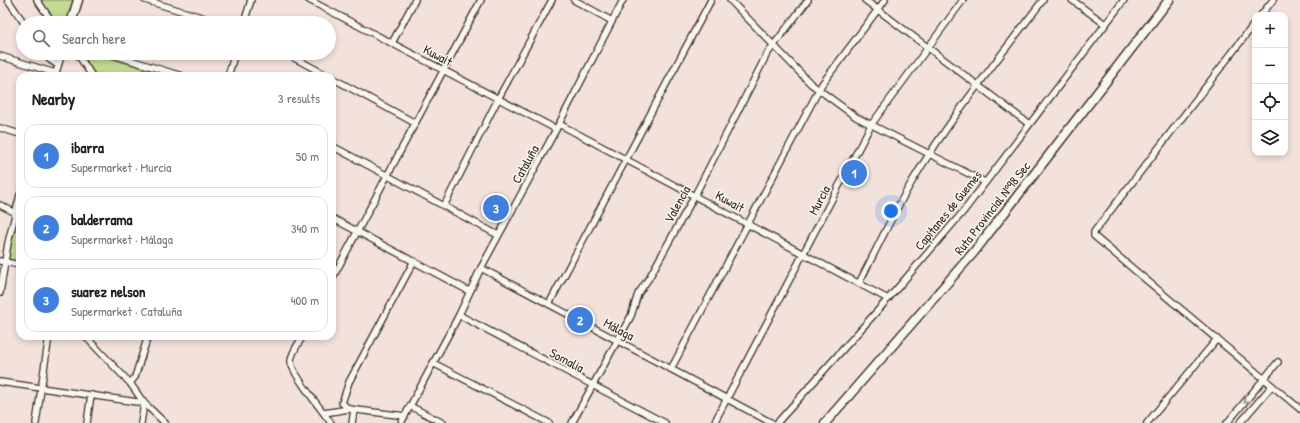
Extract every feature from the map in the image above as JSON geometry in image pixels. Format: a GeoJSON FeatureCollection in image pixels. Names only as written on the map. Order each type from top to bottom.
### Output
{"type":"FeatureCollection","features":[{"type":"Feature","properties":{"kind":"street"},"geometry":{"type":"LineString","coordinates":[[8,0],[19,16]]}},
{"type":"Feature","properties":{"kind":"street"},"geometry":{"type":"LineString","coordinates":[[37,0],[48,16]]}},
{"type":"Feature","properties":{"kind":"street"},"geometry":{"type":"LineString","coordinates":[[73,16],[78,0]]}},
{"type":"Feature","properties":{"kind":"street"},"geometry":{"type":"LineString","coordinates":[[145,0],[198,16]]}},
{"type":"Feature","properties":{"kind":"street"},"geometry":{"type":"LineString","coordinates":[[246,16],[251,0]]}},
{"type":"Feature","properties":{"kind":"street","name":"Kuwait"},"geometry":{"type":"LineString","coordinates":[[309,0],[498,99],[627,159],[888,299]]}},
{"type":"Feature","properties":{"kind":"street"},"geometry":{"type":"LineString","coordinates":[[392,43],[415,0]]}},
{"type":"Feature","properties":{"kind":"street"},"geometry":{"type":"LineString","coordinates":[[336,271],[481,0]]}},
{"type":"Feature","properties":{"kind":"street"},"geometry":{"type":"LineString","coordinates":[[444,206],[498,99],[552,0]]}},
{"type":"Feature","properties":{"kind":"street"},"geometry":{"type":"LineString","coordinates":[[574,0],[612,21]]}},
{"type":"Feature","properties":{"kind":"street","name":"Cataluña"},"geometry":{"type":"LineString","coordinates":[[401,423],[459,314],[469,291],[498,235],[558,126],[623,0]]}},
{"type":"Feature","properties":{"kind":"street"},"geometry":{"type":"LineString","coordinates":[[549,304],[710,0]]}},
{"type":"Feature","properties":{"kind":"street","name":"Valencia"},"geometry":{"type":"LineString","coordinates":[[572,423],[616,340],[631,316],[638,294],[649,278],[695,195],[768,54],[808,0]]}},
{"type":"Feature","properties":{"kind":"street"},"geometry":{"type":"LineString","coordinates":[[865,0],[1029,124]]}},
{"type":"Feature","properties":{"kind":"street"},"geometry":{"type":"LineString","coordinates":[[671,369],[822,84],[885,0]]}},
{"type":"Feature","properties":{"kind":"street","name":"Murcia"},"geometry":{"type":"LineString","coordinates":[[714,423],[871,125],[963,0]]}},
{"type":"Feature","properties":{"kind":"street"},"geometry":{"type":"LineString","coordinates":[[859,283],[912,182],[930,153],[977,86],[1043,0]]}},
{"type":"Feature","properties":{"kind":"street"},"geometry":{"type":"LineString","coordinates":[[1072,0],[1105,24]]}},
{"type":"Feature","properties":{"kind":"street","name":"Capitanes de Guemes"},"geometry":{"type":"LineString","coordinates":[[776,423],[888,299],[963,212],[1124,0]]}},
{"type":"Feature","properties":{"kind":"street","name":"Ruta Provincial Nº98 Sec"},"geometry":{"type":"LineString","coordinates":[[825,423],[974,252],[1169,0]]}},
{"type":"Feature","properties":{"kind":"street"},"geometry":{"type":"LineString","coordinates":[[1263,12],[1273,0]]}},
{"type":"Feature","properties":{"kind":"street"},"geometry":{"type":"LineString","coordinates":[[732,1],[819,91],[856,118],[930,153],[985,182]]}},
{"type":"Feature","properties":{"kind":"street"},"geometry":{"type":"LineString","coordinates":[[1252,27],[1094,232],[1096,240],[1300,409]]}},
{"type":"Feature","properties":{"kind":"street"},"geometry":{"type":"LineString","coordinates":[[0,56],[49,72]]}},
{"type":"Feature","properties":{"kind":"street"},"geometry":{"type":"LineString","coordinates":[[50,60],[58,65]]}},
{"type":"Feature","properties":{"kind":"street"},"geometry":{"type":"LineString","coordinates":[[56,72],[60,60]]}},
{"type":"Feature","properties":{"kind":"street"},"geometry":{"type":"LineString","coordinates":[[82,60],[89,72]]}},
{"type":"Feature","properties":{"kind":"street"},"geometry":{"type":"LineString","coordinates":[[129,60],[169,72]]}},
{"type":"Feature","properties":{"kind":"street"},"geometry":{"type":"LineString","coordinates":[[229,72],[233,60]]}},
{"type":"Feature","properties":{"kind":"street"},"geometry":{"type":"LineString","coordinates":[[298,60],[321,72]]}},
{"type":"Feature","properties":{"kind":"street"},"geometry":{"type":"LineString","coordinates":[[336,80],[415,123]]}},
{"type":"Feature","properties":{"kind":"street"},"geometry":{"type":"LineString","coordinates":[[0,128],[16,133]]}},
{"type":"Feature","properties":{"kind":"street"},"geometry":{"type":"LineString","coordinates":[[336,148],[498,235]]}},
{"type":"Feature","properties":{"kind":"street"},"geometry":{"type":"LineString","coordinates":[[0,205],[15,211]]}},
{"type":"Feature","properties":{"kind":"street"},"geometry":{"type":"LineString","coordinates":[[0,293],[2,261],[16,208]]}},
{"type":"Feature","properties":{"kind":"street"},"geometry":{"type":"LineString","coordinates":[[336,220],[469,291]]}},
{"type":"Feature","properties":{"kind":"street"},"geometry":{"type":"LineString","coordinates":[[2,261],[16,264]]}},
{"type":"Feature","properties":{"kind":"street"},"geometry":{"type":"LineString","coordinates":[[352,410],[342,403],[349,382],[414,261]]}},
{"type":"Feature","properties":{"kind":"street","name":"Málaga"},"geometry":{"type":"LineString","coordinates":[[481,268],[772,423]]}},
{"type":"Feature","properties":{"kind":"street","name":"Somalia"},"geometry":{"type":"LineString","coordinates":[[459,314],[665,423]]}},
{"type":"Feature","properties":{"kind":"street"},"geometry":{"type":"LineString","coordinates":[[1147,423],[1217,339]]}},
{"type":"Feature","properties":{"kind":"street"},"geometry":{"type":"LineString","coordinates":[[36,423],[48,340]]}},
{"type":"Feature","properties":{"kind":"street"},"geometry":{"type":"LineString","coordinates":[[89,340],[130,383],[144,402],[165,423]]}},
{"type":"Feature","properties":{"kind":"street"},"geometry":{"type":"LineString","coordinates":[[130,383],[135,377],[147,340]]}},
{"type":"Feature","properties":{"kind":"street"},"geometry":{"type":"LineString","coordinates":[[301,340],[290,361],[304,388],[331,423]]}},
{"type":"Feature","properties":{"kind":"street"},"geometry":{"type":"LineString","coordinates":[[1227,423],[1278,362]]}},
{"type":"Feature","properties":{"kind":"street"},"geometry":{"type":"LineString","coordinates":[[433,363],[549,423]]}},
{"type":"Feature","properties":{"kind":"street"},"geometry":{"type":"LineString","coordinates":[[0,382],[144,402]]}},
{"type":"Feature","properties":{"kind":"street"},"geometry":{"type":"LineString","coordinates":[[1240,423],[1271,386]]}},
{"type":"Feature","properties":{"kind":"street"},"geometry":{"type":"LineString","coordinates":[[87,423],[91,395]]}},
{"type":"Feature","properties":{"kind":"street"},"geometry":{"type":"LineString","coordinates":[[141,423],[144,402]]}},
{"type":"Feature","properties":{"kind":"street"},"geometry":{"type":"LineString","coordinates":[[410,406],[442,423]]}},
{"type":"Feature","properties":{"kind":"street"},"geometry":{"type":"LineString","coordinates":[[352,410],[352,423]]}},
{"type":"Feature","properties":{"kind":"street"},"geometry":{"type":"LineString","coordinates":[[324,413],[352,410],[405,416]]}},
{"type":"Feature","properties":{"kind":"green space"},"geometry":{"type":"Polygon","coordinates":[[[39,0],[76,0],[72,16],[50,16],[39,0]]]}},
{"type":"Feature","properties":{"kind":"green space"},"geometry":{"type":"Polygon","coordinates":[[[86,60],[115,60],[156,72],[93,72],[86,60]]]}},
{"type":"Feature","properties":{"kind":"green space"},"geometry":{"type":"Polygon","coordinates":[[[15,211],[16,263],[6,261],[15,211]]]}},
{"type":"Feature","properties":{"kind":"place","name":"ibarra"},"geometry":{"type":"Point","coordinates":[854,173]}},
{"type":"Feature","properties":{"kind":"place","name":"suarez nelson"},"geometry":{"type":"Point","coordinates":[496,208]}},
{"type":"Feature","properties":{"kind":"place","name":"balderrama"},"geometry":{"type":"Point","coordinates":[580,320]}}]}
